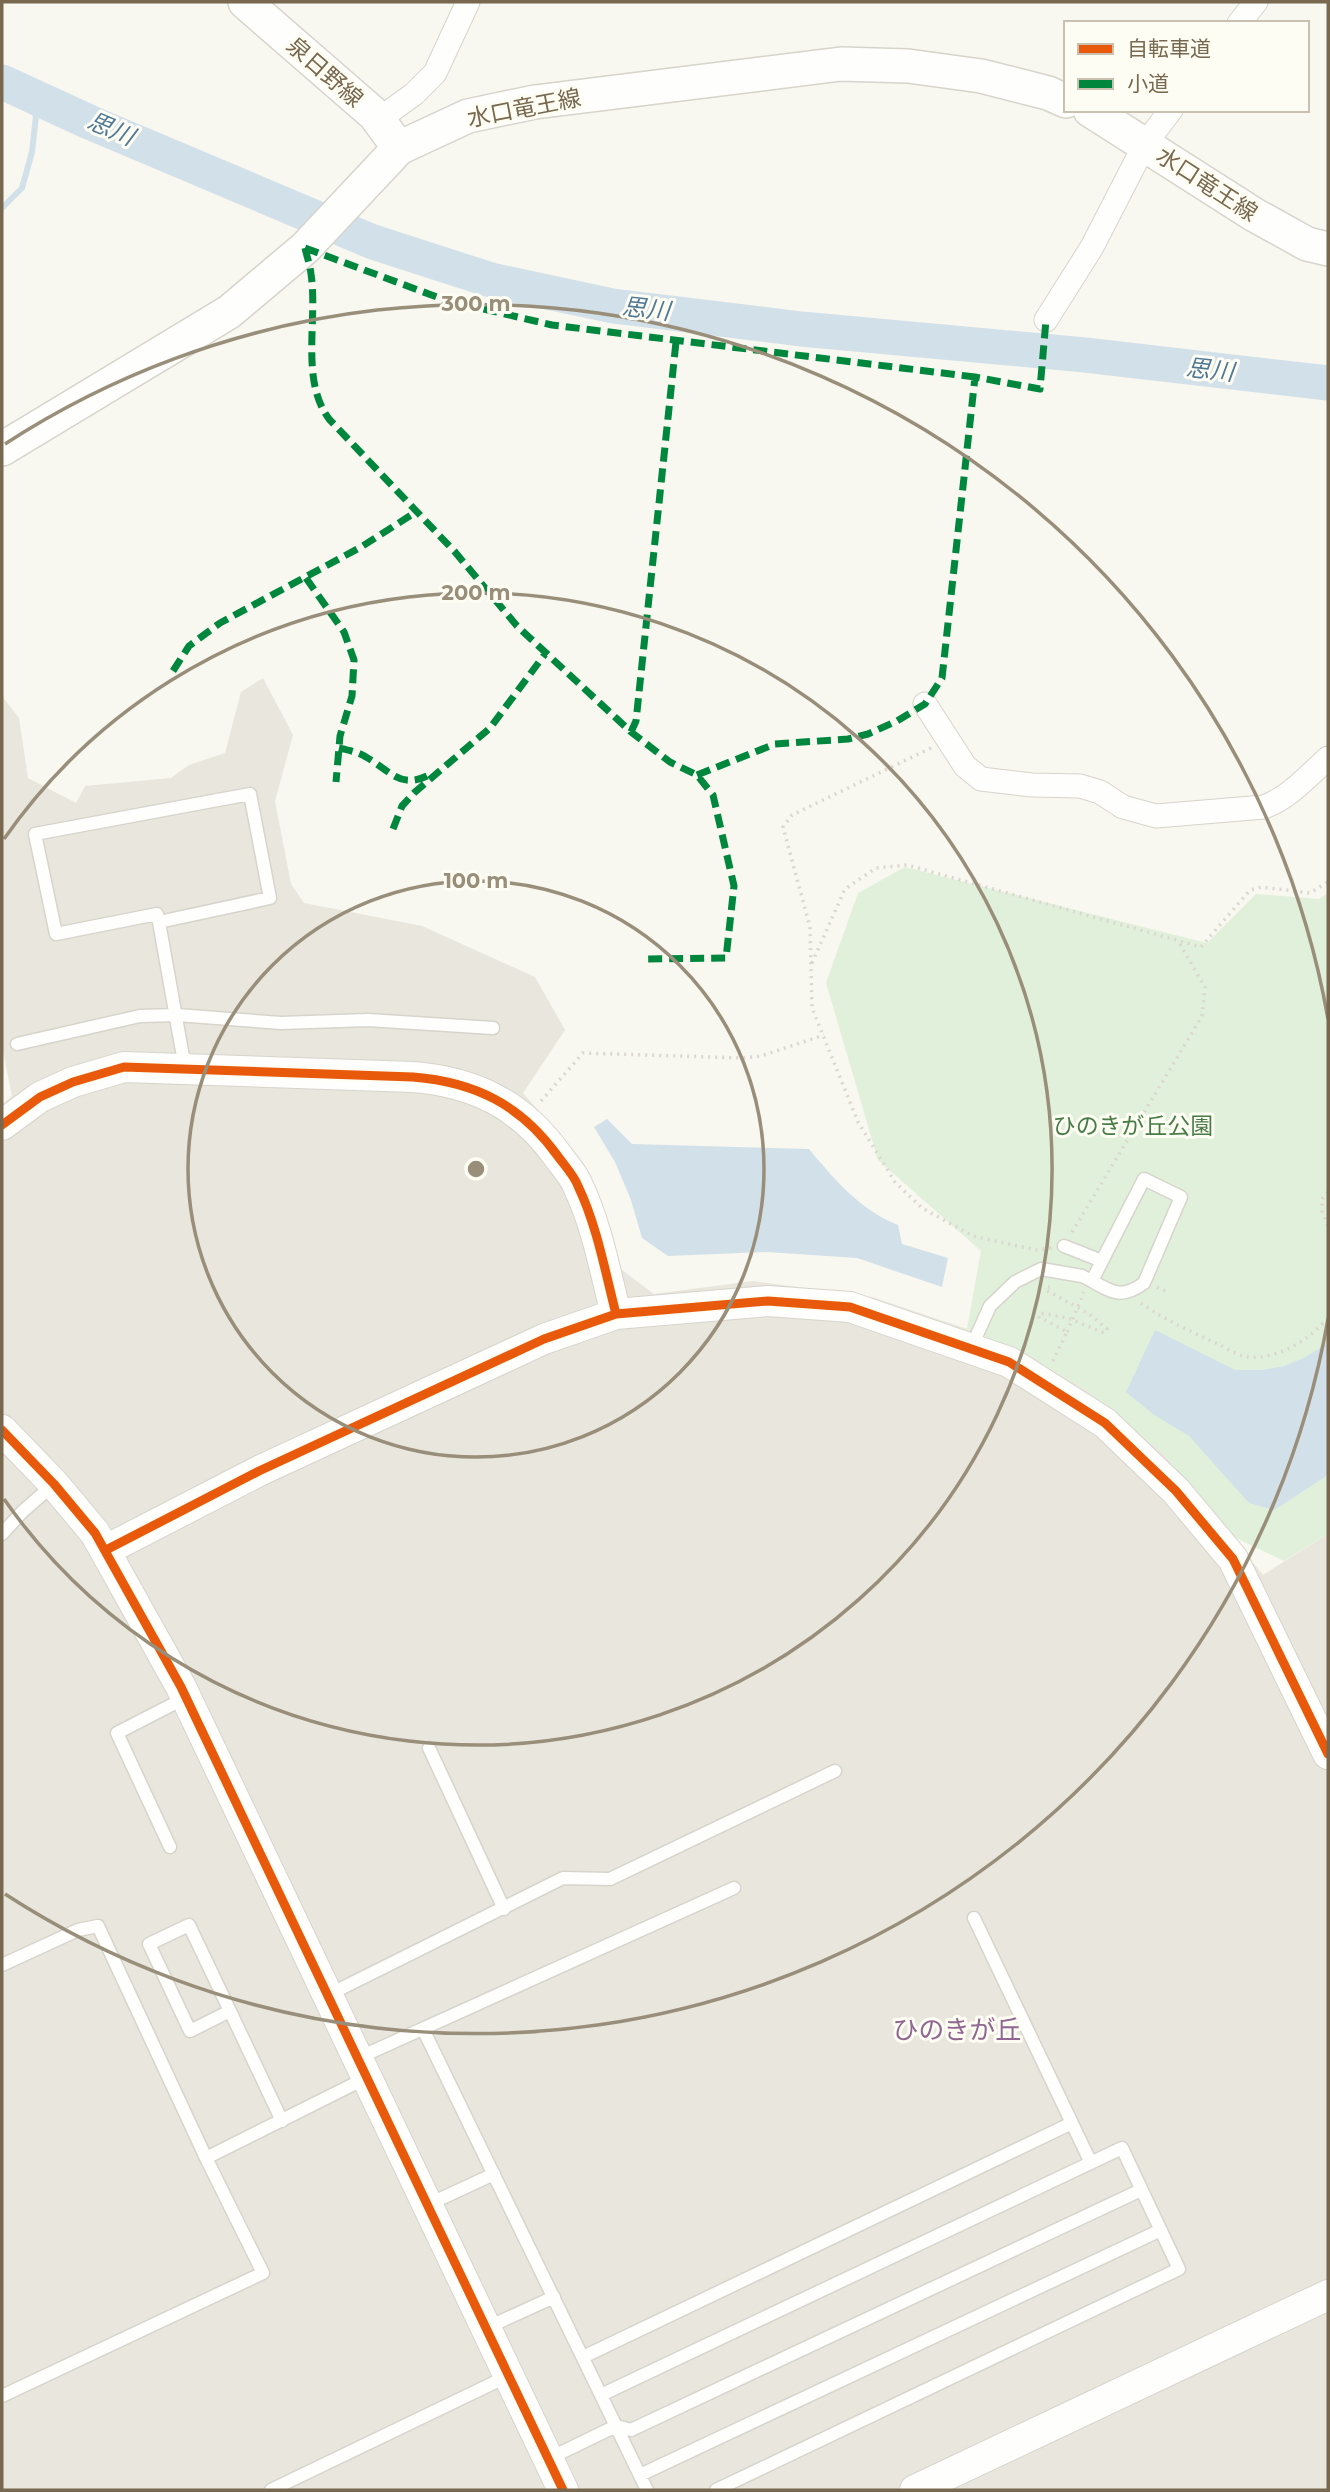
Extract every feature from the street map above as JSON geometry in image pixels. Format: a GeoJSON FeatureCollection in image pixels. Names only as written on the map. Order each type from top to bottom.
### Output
{"type":"FeatureCollection","features":[{"type":"Feature","properties":{"kind":"main road","name":"泉日野線"},"geometry":{"type":"LineString","coordinates":[[245,2],[378,120],[399,148]]}},
{"type":"Feature","properties":{"kind":"main road","name":"水口竜王線"},"geometry":{"type":"LineString","coordinates":[[2,449],[229,312],[279,271],[399,148],[468,116],[535,102],[841,64],[908,66],[981,76],[1048,93],[1064,100]]}},
{"type":"Feature","properties":{"kind":"main road","name":"水口竜王線"},"geometry":{"type":"LineString","coordinates":[[1093,112],[1253,214],[1307,244],[1328,249]]}},
{"type":"Feature","properties":{"kind":"street"},"geometry":{"type":"LineString","coordinates":[[378,120],[414,94],[435,73],[468,2]]}},
{"type":"Feature","properties":{"kind":"street"},"geometry":{"type":"LineString","coordinates":[[1241,21],[1255,2]]}},
{"type":"Feature","properties":{"kind":"street"},"geometry":{"type":"LineString","coordinates":[[1046,320],[1092,247],[1146,144],[1170,112]]}},
{"type":"Feature","properties":{"kind":"street"},"geometry":{"type":"LineString","coordinates":[[925,704],[965,766],[981,779],[1080,786],[1100,792],[1123,807],[1156,816],[1264,807],[1278,802],[1294,790],[1328,758]]}},
{"type":"Feature","properties":{"kind":"street"},"geometry":{"type":"LineString","coordinates":[[2,1125],[40,1097],[73,1082],[124,1067],[441,1079],[498,1100],[525,1118],[542,1135],[578,1184],[595,1233],[616,1314]]}},
{"type":"Feature","properties":{"kind":"street"},"geometry":{"type":"LineString","coordinates":[[106,1550],[259,1471],[494,1362],[544,1339],[616,1314],[768,1301],[850,1307],[1009,1362],[1105,1423],[1176,1490],[1233,1559],[1319,1713],[1328,1754]]}},
{"type":"Feature","properties":{"kind":"street"},"geometry":{"type":"LineString","coordinates":[[2,1430],[54,1484],[106,1550],[186,1698],[563,2490]]}},
{"type":"Feature","properties":{"kind":"street"},"geometry":{"type":"LineString","coordinates":[[915,2490],[1328,2295]]}},
{"type":"Feature","properties":{"kind":"lane"},"geometry":{"type":"LineString","coordinates":[[159,922],[270,898],[250,794],[34,834],[56,934],[157,914],[185,1069]]}},
{"type":"Feature","properties":{"kind":"lane"},"geometry":{"type":"LineString","coordinates":[[17,1044],[140,1016],[177,1015],[281,1023],[368,1020],[493,1028]]}},
{"type":"Feature","properties":{"kind":"lane"},"geometry":{"type":"LineString","coordinates":[[970,1348],[990,1306],[1015,1282],[1041,1269],[1082,1276],[1113,1293],[1131,1292],[1143,1283],[1181,1197],[1144,1180],[1092,1281]]}},
{"type":"Feature","properties":{"kind":"lane"},"geometry":{"type":"LineString","coordinates":[[1064,1246],[1102,1261]]}},
{"type":"Feature","properties":{"kind":"lane"},"geometry":{"type":"LineString","coordinates":[[2,1534],[22,1511],[54,1484]]}},
{"type":"Feature","properties":{"kind":"lane"},"geometry":{"type":"LineString","coordinates":[[170,1847],[117,1733],[186,1698]]}},
{"type":"Feature","properties":{"kind":"lane"},"geometry":{"type":"LineString","coordinates":[[429,1748],[504,1909]]}},
{"type":"Feature","properties":{"kind":"lane"},"geometry":{"type":"LineString","coordinates":[[327,1995],[563,1878],[610,1879],[835,1771]]}},
{"type":"Feature","properties":{"kind":"lane"},"geometry":{"type":"LineString","coordinates":[[206,2158],[282,2120],[423,2029],[734,1888]]}},
{"type":"Feature","properties":{"kind":"lane"},"geometry":{"type":"LineString","coordinates":[[974,1918],[1091,2163]]}},
{"type":"Feature","properties":{"kind":"lane"},"geometry":{"type":"LineString","coordinates":[[230,2011],[190,2031],[149,1944],[189,1925],[282,2120]]}},
{"type":"Feature","properties":{"kind":"lane"},"geometry":{"type":"LineString","coordinates":[[2,1965],[78,1930],[98,1926],[263,2273],[2,2396]]}},
{"type":"Feature","properties":{"kind":"lane"},"geometry":{"type":"LineString","coordinates":[[423,2029],[647,2490]]}},
{"type":"Feature","properties":{"kind":"lane"},"geometry":{"type":"LineString","coordinates":[[583,2357],[1072,2123]]}},
{"type":"Feature","properties":{"kind":"lane"},"geometry":{"type":"LineString","coordinates":[[601,2395],[1122,2148],[1179,2269],[716,2490]]}},
{"type":"Feature","properties":{"kind":"lane"},"geometry":{"type":"LineString","coordinates":[[427,2205],[494,2174]]}},
{"type":"Feature","properties":{"kind":"lane"},"geometry":{"type":"LineString","coordinates":[[548,2459],[616,2426],[631,2430],[1142,2190]]}},
{"type":"Feature","properties":{"kind":"lane"},"geometry":{"type":"LineString","coordinates":[[640,2475],[1160,2230]]}},
{"type":"Feature","properties":{"kind":"lane"},"geometry":{"type":"LineString","coordinates":[[486,2328],[554,2297]]}},
{"type":"Feature","properties":{"kind":"lane"},"geometry":{"type":"LineString","coordinates":[[271,2490],[509,2376]]}},
{"type":"Feature","properties":{"kind":"path"},"geometry":{"type":"LineString","coordinates":[[944,733],[928,751],[792,815],[783,827],[810,927],[812,1008],[858,1122],[895,1182],[922,1208],[983,1239],[1036,1250],[1064,1246],[1202,1016],[1205,987],[1178,942]]}},
{"type":"Feature","properties":{"kind":"path"},"geometry":{"type":"LineString","coordinates":[[811,965],[845,889],[876,868],[907,865],[1201,947],[1250,890],[1261,887],[1310,893],[1328,882]]}},
{"type":"Feature","properties":{"kind":"path"},"geometry":{"type":"LineString","coordinates":[[525,1118],[583,1054],[743,1058],[761,1056],[824,1035]]}},
{"type":"Feature","properties":{"kind":"path"},"geometry":{"type":"LineString","coordinates":[[1328,1192],[1322,1199],[1322,1211],[1328,1226]]}},
{"type":"Feature","properties":{"kind":"path"},"geometry":{"type":"LineString","coordinates":[[1155,1286],[1167,1292]]}},
{"type":"Feature","properties":{"kind":"path"},"geometry":{"type":"LineString","coordinates":[[1060,1289],[1048,1287],[1046,1290],[1088,1313],[1107,1329],[1104,1334],[1072,1320],[1040,1313],[1039,1317],[1067,1332]]}},
{"type":"Feature","properties":{"kind":"path"},"geometry":{"type":"LineString","coordinates":[[1052,1362],[1083,1294]]}},
{"type":"Feature","properties":{"kind":"path"},"geometry":{"type":"LineString","coordinates":[[1140,1302],[1155,1313],[1243,1356],[1264,1356],[1284,1350],[1301,1342],[1328,1317]]}},
{"type":"Feature","properties":{"kind":"shaded area"},"geometry":{"type":"Polygon","coordinates":[[[263,678],[293,735],[275,801],[291,884],[304,903],[422,926],[535,977],[565,1030],[523,1093],[568,1144],[589,1176],[618,1267],[654,1294],[753,1281],[872,1297],[967,1329],[1026,1355],[1086,1390],[1163,1454],[1263,1575],[1328,1534],[1328,2490],[2,2490],[2,1105],[12,1096],[2,1046],[2,696],[19,718],[28,778],[76,803],[85,786],[171,778],[189,765],[225,753],[241,692],[263,678]]]}},
{"type":"Feature","properties":{"kind":"shaded area"},"geometry":{"type":"Polygon","coordinates":[[[607,1119],[632,1144],[809,1149],[860,1202],[884,1219],[898,1225],[902,1244],[948,1258],[942,1287],[857,1258],[767,1252],[668,1256],[642,1238],[631,1200],[615,1162],[594,1127],[607,1119]]]}},
{"type":"Feature","properties":{"kind":"shaded area"},"geometry":{"type":"Polygon","coordinates":[[[1155,1330],[1235,1370],[1263,1370],[1284,1366],[1304,1358],[1328,1343],[1328,1475],[1274,1510],[1249,1503],[1189,1436],[1153,1414],[1126,1392],[1155,1330]]]}},
{"type":"Feature","properties":{"kind":"green space","name":"ひのきが丘公園"},"geometry":{"type":"Polygon","coordinates":[[[905,867],[1207,943],[1256,894],[1319,899],[1328,893],[1328,1534],[1284,1561],[1232,1536],[1163,1454],[1086,1390],[1026,1355],[967,1329],[981,1251],[878,1160],[826,983],[858,893],[905,867]]]}},
{"type":"Feature","properties":{"kind":"waterway","name":"思川"},"geometry":{"type":"LineString","coordinates":[[2,82],[89,122],[373,242],[491,280],[613,306],[801,329],[1085,355],[1328,383]]}},
{"type":"Feature","properties":{"kind":"waterway"},"geometry":{"type":"LineString","coordinates":[[2,208],[22,188],[32,152],[36,116],[21,90]]}},
{"type":"Feature","properties":{"kind":"marked path"},"geometry":{"type":"LineString","coordinates":[[305,248],[313,292],[312,368],[320,403],[329,419],[455,552],[517,626],[631,732],[670,762],[697,775],[713,795],[734,886],[726,958],[644,959]]}},
{"type":"Feature","properties":{"kind":"marked path"},"geometry":{"type":"LineString","coordinates":[[305,248],[445,300],[552,325],[975,377]]}},
{"type":"Feature","properties":{"kind":"marked path"},"geometry":{"type":"LineString","coordinates":[[697,775],[775,744],[848,739],[868,734],[925,704],[942,678],[975,377],[1040,389],[1046,320]]}},
{"type":"Feature","properties":{"kind":"marked path"},"geometry":{"type":"LineString","coordinates":[[631,732],[636,721],[676,342]]}},
{"type":"Feature","properties":{"kind":"marked path"},"geometry":{"type":"LineString","coordinates":[[173,671],[189,646],[220,623],[361,547],[416,512]]}},
{"type":"Feature","properties":{"kind":"marked path"},"geometry":{"type":"LineString","coordinates":[[306,578],[344,632],[354,660],[352,696],[340,736],[336,782]]}},
{"type":"Feature","properties":{"kind":"marked path"},"geometry":{"type":"LineString","coordinates":[[393,829],[402,806],[490,728],[545,654]]}},
{"type":"Feature","properties":{"kind":"marked path"},"geometry":{"type":"LineString","coordinates":[[339,748],[363,755],[402,779],[427,776]]}},
{"type":"Feature","properties":{"kind":"cycle path"},"geometry":{"type":"LineString","coordinates":[[2,1125],[40,1097],[73,1082],[124,1067],[413,1077],[457,1084],[495,1099],[528,1122],[571,1174],[585,1201],[616,1314]]}},
{"type":"Feature","properties":{"kind":"cycle path"},"geometry":{"type":"LineString","coordinates":[[106,1550],[259,1471],[544,1339],[616,1314],[768,1301],[850,1307],[1009,1362],[1105,1423],[1176,1491],[1233,1559],[1328,1754]]}},
{"type":"Feature","properties":{"kind":"cycle path"},"geometry":{"type":"LineString","coordinates":[[2,1430],[54,1484],[95,1533],[181,1687],[563,2490]]}},
{"type":"Feature","properties":{"kind":"district","name":"ひのきが丘"},"geometry":{"type":"Point","coordinates":[957,2030]}}]}
